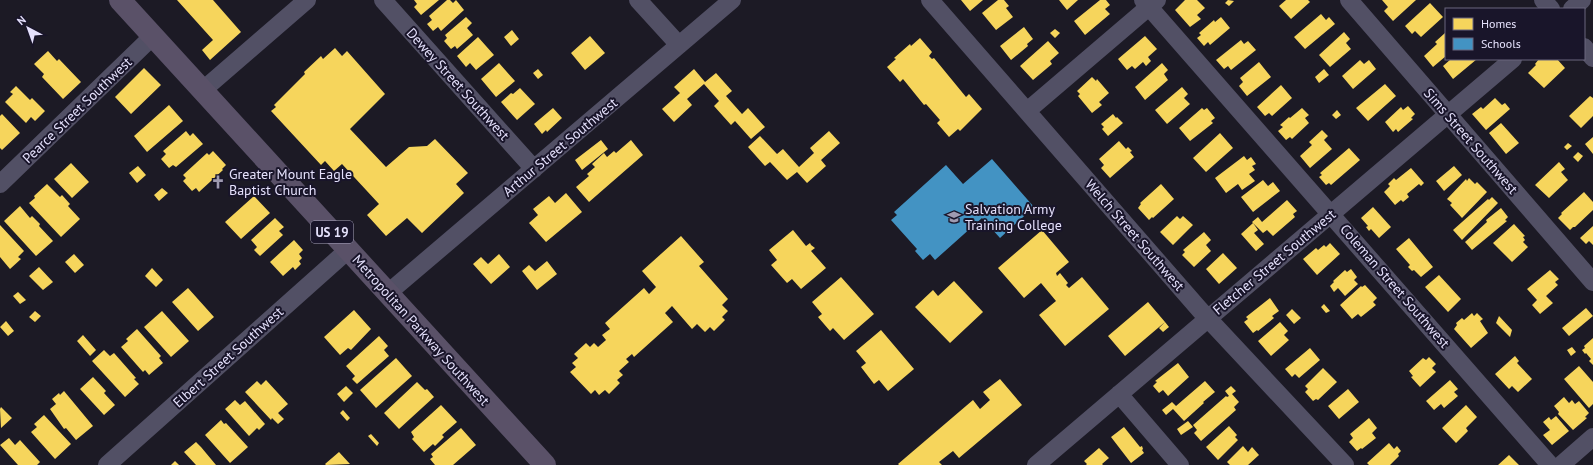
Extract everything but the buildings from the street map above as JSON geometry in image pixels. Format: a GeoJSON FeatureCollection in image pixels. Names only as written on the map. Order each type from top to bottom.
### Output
{"type":"FeatureCollection","features":[{"type":"Feature","properties":{"kind":"main road","name":"Metropolitan Parkway Southwest"},"geometry":{"type":"LineString","coordinates":[[120,0],[388,293],[539,463]]}},
{"type":"Feature","properties":{"kind":"street"},"geometry":{"type":"LineString","coordinates":[[202,90],[307,0]]}},
{"type":"Feature","properties":{"kind":"street","name":"Dewey Street Southwest"},"geometry":{"type":"LineString","coordinates":[[383,0],[534,169]]}},
{"type":"Feature","properties":{"kind":"street"},"geometry":{"type":"LineString","coordinates":[[638,0],[679,45]]}},
{"type":"Feature","properties":{"kind":"street","name":"Arthur Street Southwest"},"geometry":{"type":"LineString","coordinates":[[388,293],[732,0]]}},
{"type":"Feature","properties":{"kind":"street","name":"Welch Street Southwest"},"geometry":{"type":"LineString","coordinates":[[930,0],[1208,319],[1345,465]]}},
{"type":"Feature","properties":{"kind":"street","name":"Sims Street Southwest"},"geometry":{"type":"LineString","coordinates":[[1349,0],[1593,282]]}},
{"type":"Feature","properties":{"kind":"street"},"geometry":{"type":"LineString","coordinates":[[1543,0],[1550,8]]}},
{"type":"Feature","properties":{"kind":"street"},"geometry":{"type":"LineString","coordinates":[[1573,8],[1582,0]]}},
{"type":"Feature","properties":{"kind":"street"},"geometry":{"type":"LineString","coordinates":[[1027,111],[1150,2]]}},
{"type":"Feature","properties":{"kind":"street","name":"Coleman Street Southwest"},"geometry":{"type":"LineString","coordinates":[[1150,2],[1331,214],[1550,465]]}},
{"type":"Feature","properties":{"kind":"street","name":"Pearce Street Southwest"},"geometry":{"type":"LineString","coordinates":[[0,184],[153,36]]}},
{"type":"Feature","properties":{"kind":"street"},"geometry":{"type":"LineString","coordinates":[[1585,48],[1593,58]]}},
{"type":"Feature","properties":{"kind":"street","name":"Fletcher Street Southwest"},"geometry":{"type":"LineString","coordinates":[[1036,465],[1512,60]]}},
{"type":"Feature","properties":{"kind":"street","name":"Elbert Street Southwest"},"geometry":{"type":"LineString","coordinates":[[107,465],[348,250]]}},
{"type":"Feature","properties":{"kind":"street"},"geometry":{"type":"LineString","coordinates":[[1119,394],[1180,465]]}},
{"type":"Feature","properties":{"kind":"street"},"geometry":{"type":"LineString","coordinates":[[1561,465],[1593,437]]}},
{"type":"Feature","properties":{"kind":"place","name":"Greater Mount Eagle Baptist Church"},"geometry":{"type":"Point","coordinates":[218,182]}},
{"type":"Feature","properties":{"kind":"place","name":"Salvation Army Training College"},"geometry":{"type":"Point","coordinates":[954,217]}}]}
